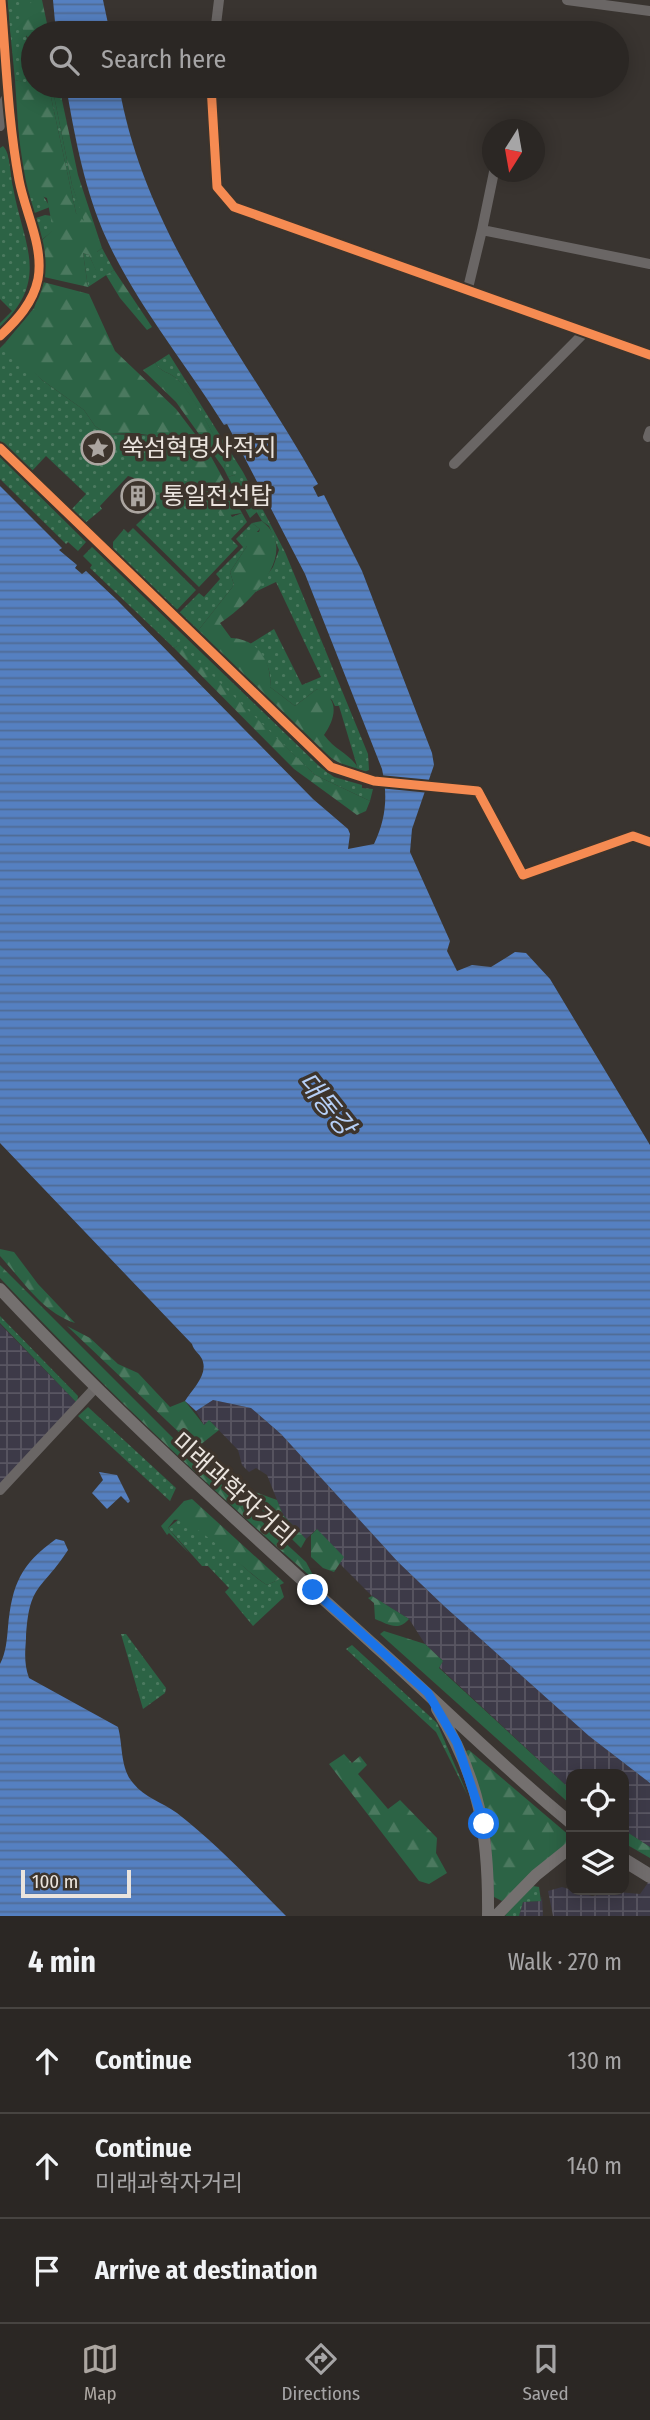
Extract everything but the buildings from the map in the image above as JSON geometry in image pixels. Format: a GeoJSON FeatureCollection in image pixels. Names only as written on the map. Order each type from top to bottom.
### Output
{"type":"FeatureCollection","features":[{"type":"Feature","properties":{"kind":"highway"},"geometry":{"type":"LineString","coordinates":[[629,1863],[647,1874]]}},
{"type":"Feature","properties":{"kind":"main road","name":"미래과학자거리"},"geometry":{"type":"LineString","coordinates":[[0,1289],[207,1495],[428,1693],[522,1783],[566,1819]]}},
{"type":"Feature","properties":{"kind":"main road"},"geometry":{"type":"LineString","coordinates":[[428,1693],[457,1743],[484,1824],[488,1916]]}},
{"type":"Feature","properties":{"kind":"main road"},"geometry":{"type":"LineString","coordinates":[[496,1916],[524,1885],[566,1851]]}},
{"type":"Feature","properties":{"kind":"street"},"geometry":{"type":"LineString","coordinates":[[0,336],[28,303],[39,269],[35,239],[19,183],[7,85],[1,0]]}},
{"type":"Feature","properties":{"kind":"street"},"geometry":{"type":"LineString","coordinates":[[216,21],[219,0]]}},
{"type":"Feature","properties":{"kind":"street"},"geometry":{"type":"LineString","coordinates":[[568,0],[650,11]]}},
{"type":"Feature","properties":{"kind":"street"},"geometry":{"type":"LineString","coordinates":[[0,125],[7,85]]}},
{"type":"Feature","properties":{"kind":"street"},"geometry":{"type":"LineString","coordinates":[[212,98],[217,187],[234,207],[468,288],[584,333],[650,355]]}},
{"type":"Feature","properties":{"kind":"street"},"geometry":{"type":"LineString","coordinates":[[468,288],[492,182]]}},
{"type":"Feature","properties":{"kind":"street"},"geometry":{"type":"LineString","coordinates":[[482,230],[650,264]]}},
{"type":"Feature","properties":{"kind":"street"},"geometry":{"type":"LineString","coordinates":[[454,464],[584,333]]}},
{"type":"Feature","properties":{"kind":"street"},"geometry":{"type":"LineString","coordinates":[[0,448],[321,759],[339,771],[374,781],[478,792],[523,875],[633,836],[645,838],[650,842]]}},
{"type":"Feature","properties":{"kind":"street"},"geometry":{"type":"LineString","coordinates":[[0,1490],[96,1387]]}},
{"type":"Feature","properties":{"kind":"shaded area"},"geometry":{"type":"Polygon","coordinates":[[[0,1324],[77,1403],[0,1484],[0,1324]]]}},
{"type":"Feature","properties":{"kind":"shaded area"},"geometry":{"type":"Polygon","coordinates":[[[213,1400],[251,1408],[281,1434],[398,1562],[444,1606],[589,1736],[650,1783],[650,1847],[629,1833],[629,1769],[566,1769],[566,1785],[439,1667],[443,1661],[425,1644],[409,1619],[372,1596],[339,1563],[317,1529],[306,1539],[283,1515],[267,1475],[256,1468],[249,1472],[242,1465],[238,1450],[210,1421],[204,1425],[196,1411],[213,1400]]]}},
{"type":"Feature","properties":{"kind":"shaded area"},"geometry":{"type":"Polygon","coordinates":[[[650,1880],[650,1916],[553,1916],[548,1891],[562,1887],[566,1888],[566,1895],[640,1894],[650,1880]]]}},
{"type":"Feature","properties":{"kind":"shaded area"},"geometry":{"type":"Polygon","coordinates":[[[542,1897],[543,1916],[519,1916],[523,1902],[541,1901],[542,1897]]]}},
{"type":"Feature","properties":{"kind":"green space"},"geometry":{"type":"Polygon","coordinates":[[[7,0],[34,0],[29,21],[21,21],[21,82],[15,80],[7,0]]]}},
{"type":"Feature","properties":{"kind":"green space"},"geometry":{"type":"Polygon","coordinates":[[[34,0],[42,0],[46,21],[21,21],[22,10],[34,0]]]}},
{"type":"Feature","properties":{"kind":"green space"},"geometry":{"type":"Polygon","coordinates":[[[15,80],[21,81],[21,98],[51,98],[76,213],[84,221],[72,185],[54,98],[62,98],[78,175],[102,248],[97,252],[100,270],[96,271],[89,255],[83,253],[88,287],[44,277],[42,240],[53,230],[47,198],[27,191],[20,155],[15,80]]]}},
{"type":"Feature","properties":{"kind":"green space"},"geometry":{"type":"Polygon","coordinates":[[[51,98],[54,98],[72,185],[85,221],[81,221],[76,213],[51,98]]]}},
{"type":"Feature","properties":{"kind":"green space"},"geometry":{"type":"Polygon","coordinates":[[[3,146],[9,159],[17,208],[27,244],[29,276],[25,293],[16,309],[0,327],[0,323],[12,311],[0,299],[0,148],[3,146]]]}},
{"type":"Feature","properties":{"kind":"green space"},"geometry":{"type":"Polygon","coordinates":[[[27,191],[42,194],[50,207],[32,214],[27,191]]]}},
{"type":"Feature","properties":{"kind":"green space"},"geometry":{"type":"Polygon","coordinates":[[[52,216],[54,230],[40,241],[33,219],[52,216]]]}},
{"type":"Feature","properties":{"kind":"green space"},"geometry":{"type":"Polygon","coordinates":[[[102,248],[114,270],[88,287],[83,253],[89,255],[96,270],[97,252],[102,248]]]}},
{"type":"Feature","properties":{"kind":"green space"},"geometry":{"type":"Polygon","coordinates":[[[114,270],[152,327],[147,330],[120,298],[106,275],[114,270]]]}},
{"type":"Feature","properties":{"kind":"green space"},"geometry":{"type":"Polygon","coordinates":[[[43,282],[89,294],[115,351],[176,409],[208,451],[242,513],[223,516],[203,504],[197,493],[192,456],[179,439],[133,433],[107,434],[95,426],[84,410],[42,380],[8,349],[5,343],[34,308],[43,282]]]}},
{"type":"Feature","properties":{"kind":"green space"},"geometry":{"type":"Polygon","coordinates":[[[5,343],[42,380],[84,410],[95,426],[107,434],[179,439],[188,448],[232,517],[242,513],[247,522],[231,539],[238,546],[199,587],[136,525],[157,505],[153,493],[140,480],[128,476],[100,506],[102,509],[85,523],[71,510],[86,494],[46,456],[31,472],[0,441],[0,348],[5,343]]]}},
{"type":"Feature","properties":{"kind":"green space"},"geometry":{"type":"Polygon","coordinates":[[[169,354],[243,472],[285,552],[368,754],[369,770],[362,773],[353,771],[357,766],[339,706],[335,706],[332,700],[317,689],[295,706],[270,687],[266,662],[250,644],[274,629],[302,685],[321,677],[276,582],[255,592],[273,567],[279,550],[269,526],[262,521],[234,475],[228,477],[224,469],[226,457],[189,393],[176,378],[155,363],[169,354]]]}},
{"type":"Feature","properties":{"kind":"green space"},"geometry":{"type":"Polygon","coordinates":[[[155,363],[182,384],[196,404],[226,457],[224,469],[176,402],[143,370],[155,363]]]}},
{"type":"Feature","properties":{"kind":"green space"},"geometry":{"type":"Polygon","coordinates":[[[0,457],[86,542],[78,551],[68,542],[66,544],[0,479],[0,457]]]}},
{"type":"Feature","properties":{"kind":"green space"},"geometry":{"type":"Polygon","coordinates":[[[234,475],[258,511],[250,518],[228,477],[234,475]]]}},
{"type":"Feature","properties":{"kind":"green space"},"geometry":{"type":"Polygon","coordinates":[[[262,521],[273,534],[276,548],[274,562],[257,591],[220,623],[231,638],[241,639],[256,647],[266,660],[270,687],[295,706],[317,689],[329,698],[334,709],[324,735],[357,766],[353,771],[321,752],[197,632],[234,585],[230,572],[247,546],[245,532],[259,532],[260,529],[252,523],[262,521]]]}},
{"type":"Feature","properties":{"kind":"green space"},"geometry":{"type":"Polygon","coordinates":[[[252,523],[260,529],[247,541],[247,546],[230,572],[234,585],[197,632],[178,614],[199,593],[204,597],[220,579],[216,574],[243,547],[236,539],[252,523]]]}},
{"type":"Feature","properties":{"kind":"green space"},"geometry":{"type":"Polygon","coordinates":[[[133,528],[196,590],[175,612],[113,550],[113,542],[124,529],[128,533],[133,528]]]}},
{"type":"Feature","properties":{"kind":"green space"},"geometry":{"type":"Polygon","coordinates":[[[92,547],[319,766],[334,777],[362,785],[362,788],[373,789],[370,801],[315,775],[179,645],[174,648],[90,568],[92,565],[83,556],[92,547]]]}},
{"type":"Feature","properties":{"kind":"green space"},"geometry":{"type":"Polygon","coordinates":[[[180,644],[315,775],[370,801],[366,811],[357,815],[294,769],[174,648],[180,644]]]}},
{"type":"Feature","properties":{"kind":"green space"},"geometry":{"type":"Polygon","coordinates":[[[0,1249],[14,1252],[38,1284],[75,1323],[43,1304],[0,1256],[0,1249]]]}},
{"type":"Feature","properties":{"kind":"green space"},"geometry":{"type":"Polygon","coordinates":[[[0,1265],[196,1461],[306,1562],[313,1575],[311,1577],[231,1505],[113,1394],[0,1278],[0,1265]]]}},
{"type":"Feature","properties":{"kind":"green space"},"geometry":{"type":"Polygon","coordinates":[[[0,1316],[78,1396],[77,1403],[0,1323],[0,1316]]]}},
{"type":"Feature","properties":{"kind":"green space"},"geometry":{"type":"Polygon","coordinates":[[[67,1326],[90,1338],[118,1364],[138,1373],[170,1407],[185,1401],[204,1425],[209,1420],[219,1430],[200,1445],[187,1440],[67,1326]]]}},
{"type":"Feature","properties":{"kind":"green space"},"geometry":{"type":"Polygon","coordinates":[[[88,1407],[176,1488],[170,1501],[78,1416],[88,1407]]]}},
{"type":"Feature","properties":{"kind":"green space"},"geometry":{"type":"Polygon","coordinates":[[[208,1453],[255,1492],[277,1500],[283,1515],[306,1539],[301,1548],[207,1456],[208,1453]]]}},
{"type":"Feature","properties":{"kind":"green space"},"geometry":{"type":"Polygon","coordinates":[[[192,1499],[280,1579],[267,1585],[205,1535],[182,1521],[174,1520],[168,1528],[189,1553],[169,1533],[167,1535],[161,1526],[184,1501],[192,1499]]]}},
{"type":"Feature","properties":{"kind":"green space"},"geometry":{"type":"Polygon","coordinates":[[[179,1519],[201,1529],[267,1585],[280,1579],[284,1583],[280,1585],[284,1597],[253,1626],[225,1592],[229,1588],[208,1566],[202,1566],[168,1528],[179,1519]]]}},
{"type":"Feature","properties":{"kind":"green space"},"geometry":{"type":"Polygon","coordinates":[[[317,1529],[344,1557],[334,1572],[323,1568],[311,1557],[311,1535],[317,1529]]]}},
{"type":"Feature","properties":{"kind":"green space"},"geometry":{"type":"Polygon","coordinates":[[[372,1596],[409,1619],[397,1626],[375,1619],[374,1603],[368,1598],[372,1596]]]}},
{"type":"Feature","properties":{"kind":"green space"},"geometry":{"type":"Polygon","coordinates":[[[384,1631],[425,1644],[443,1661],[439,1668],[566,1785],[566,1801],[380,1634],[384,1631]]]}},
{"type":"Feature","properties":{"kind":"green space"},"geometry":{"type":"Polygon","coordinates":[[[121,1634],[126,1634],[166,1688],[165,1693],[143,1709],[121,1634]]]}},
{"type":"Feature","properties":{"kind":"green space"},"geometry":{"type":"Polygon","coordinates":[[[352,1645],[437,1723],[468,1796],[436,1732],[346,1649],[352,1645]]]}},
{"type":"Feature","properties":{"kind":"green space"},"geometry":{"type":"Polygon","coordinates":[[[469,1750],[566,1833],[566,1845],[502,1901],[494,1897],[490,1831],[466,1751],[469,1750]]]}},
{"type":"Feature","properties":{"kind":"green space"},"geometry":{"type":"Polygon","coordinates":[[[344,1754],[352,1763],[360,1756],[367,1765],[358,1774],[388,1809],[400,1800],[437,1838],[436,1853],[447,1873],[429,1884],[419,1881],[329,1764],[344,1754]]]}},
{"type":"Feature","properties":{"kind":"green space"},"geometry":{"type":"Polygon","coordinates":[[[629,1833],[650,1847],[650,1858],[629,1846],[629,1833]]]}},
{"type":"Feature","properties":{"kind":"green space"},"geometry":{"type":"Polygon","coordinates":[[[533,1886],[539,1887],[541,1901],[523,1902],[519,1916],[505,1916],[514,1902],[533,1886]]]}},
{"type":"Feature","properties":{"kind":"water"},"geometry":{"type":"Polygon","coordinates":[[[53,0],[103,0],[107,21],[55,21],[53,0]]]}},
{"type":"Feature","properties":{"kind":"water","name":"대동강"},"geometry":{"type":"Polygon","coordinates":[[[68,98],[122,98],[132,141],[151,194],[174,244],[318,484],[313,487],[318,497],[324,495],[362,571],[432,753],[434,765],[412,829],[410,852],[450,941],[447,951],[457,971],[472,965],[491,967],[515,952],[526,953],[550,979],[650,1145],[650,1783],[589,1736],[444,1606],[398,1562],[281,1434],[251,1408],[213,1400],[196,1411],[185,1401],[199,1381],[204,1365],[192,1344],[0,1143],[0,486],[62,548],[59,550],[77,565],[75,568],[82,574],[86,571],[117,600],[313,799],[348,829],[348,849],[374,844],[385,807],[382,769],[305,574],[227,424],[224,425],[147,311],[119,264],[99,222],[77,145],[68,98]]]}},
{"type":"Feature","properties":{"kind":"water"},"geometry":{"type":"Polygon","coordinates":[[[99,1472],[117,1475],[130,1501],[128,1503],[121,1496],[107,1509],[92,1493],[103,1480],[99,1472]]]}},
{"type":"Feature","properties":{"kind":"water"},"geometry":{"type":"Polygon","coordinates":[[[56,1539],[64,1541],[68,1550],[33,1597],[25,1654],[29,1678],[118,1727],[124,1763],[133,1783],[206,1837],[286,1916],[0,1916],[0,1664],[6,1646],[12,1599],[20,1576],[34,1557],[56,1539]]]}},
{"type":"Feature","properties":{"kind":"cycle path"},"geometry":{"type":"LineString","coordinates":[[0,336],[28,303],[36,288],[39,267],[36,242],[15,158],[1,0]]}},
{"type":"Feature","properties":{"kind":"cycle path"},"geometry":{"type":"LineString","coordinates":[[212,98],[217,187],[234,207],[650,355]]}},
{"type":"Feature","properties":{"kind":"cycle path"},"geometry":{"type":"LineString","coordinates":[[0,448],[331,767],[374,781],[478,791],[523,875],[633,836],[650,842]]}},
{"type":"Feature","properties":{"kind":"place","name":"쑥섬혁명사적지"},"geometry":{"type":"Point","coordinates":[98,448]}},
{"type":"Feature","properties":{"kind":"place","name":"통일전선탑"},"geometry":{"type":"Point","coordinates":[138,496]}},
{"type":"Feature","properties":{"kind":"route"},"geometry":{"type":"LineString","coordinates":[[313,1590],[428,1693],[457,1743],[484,1824]]}}]}
